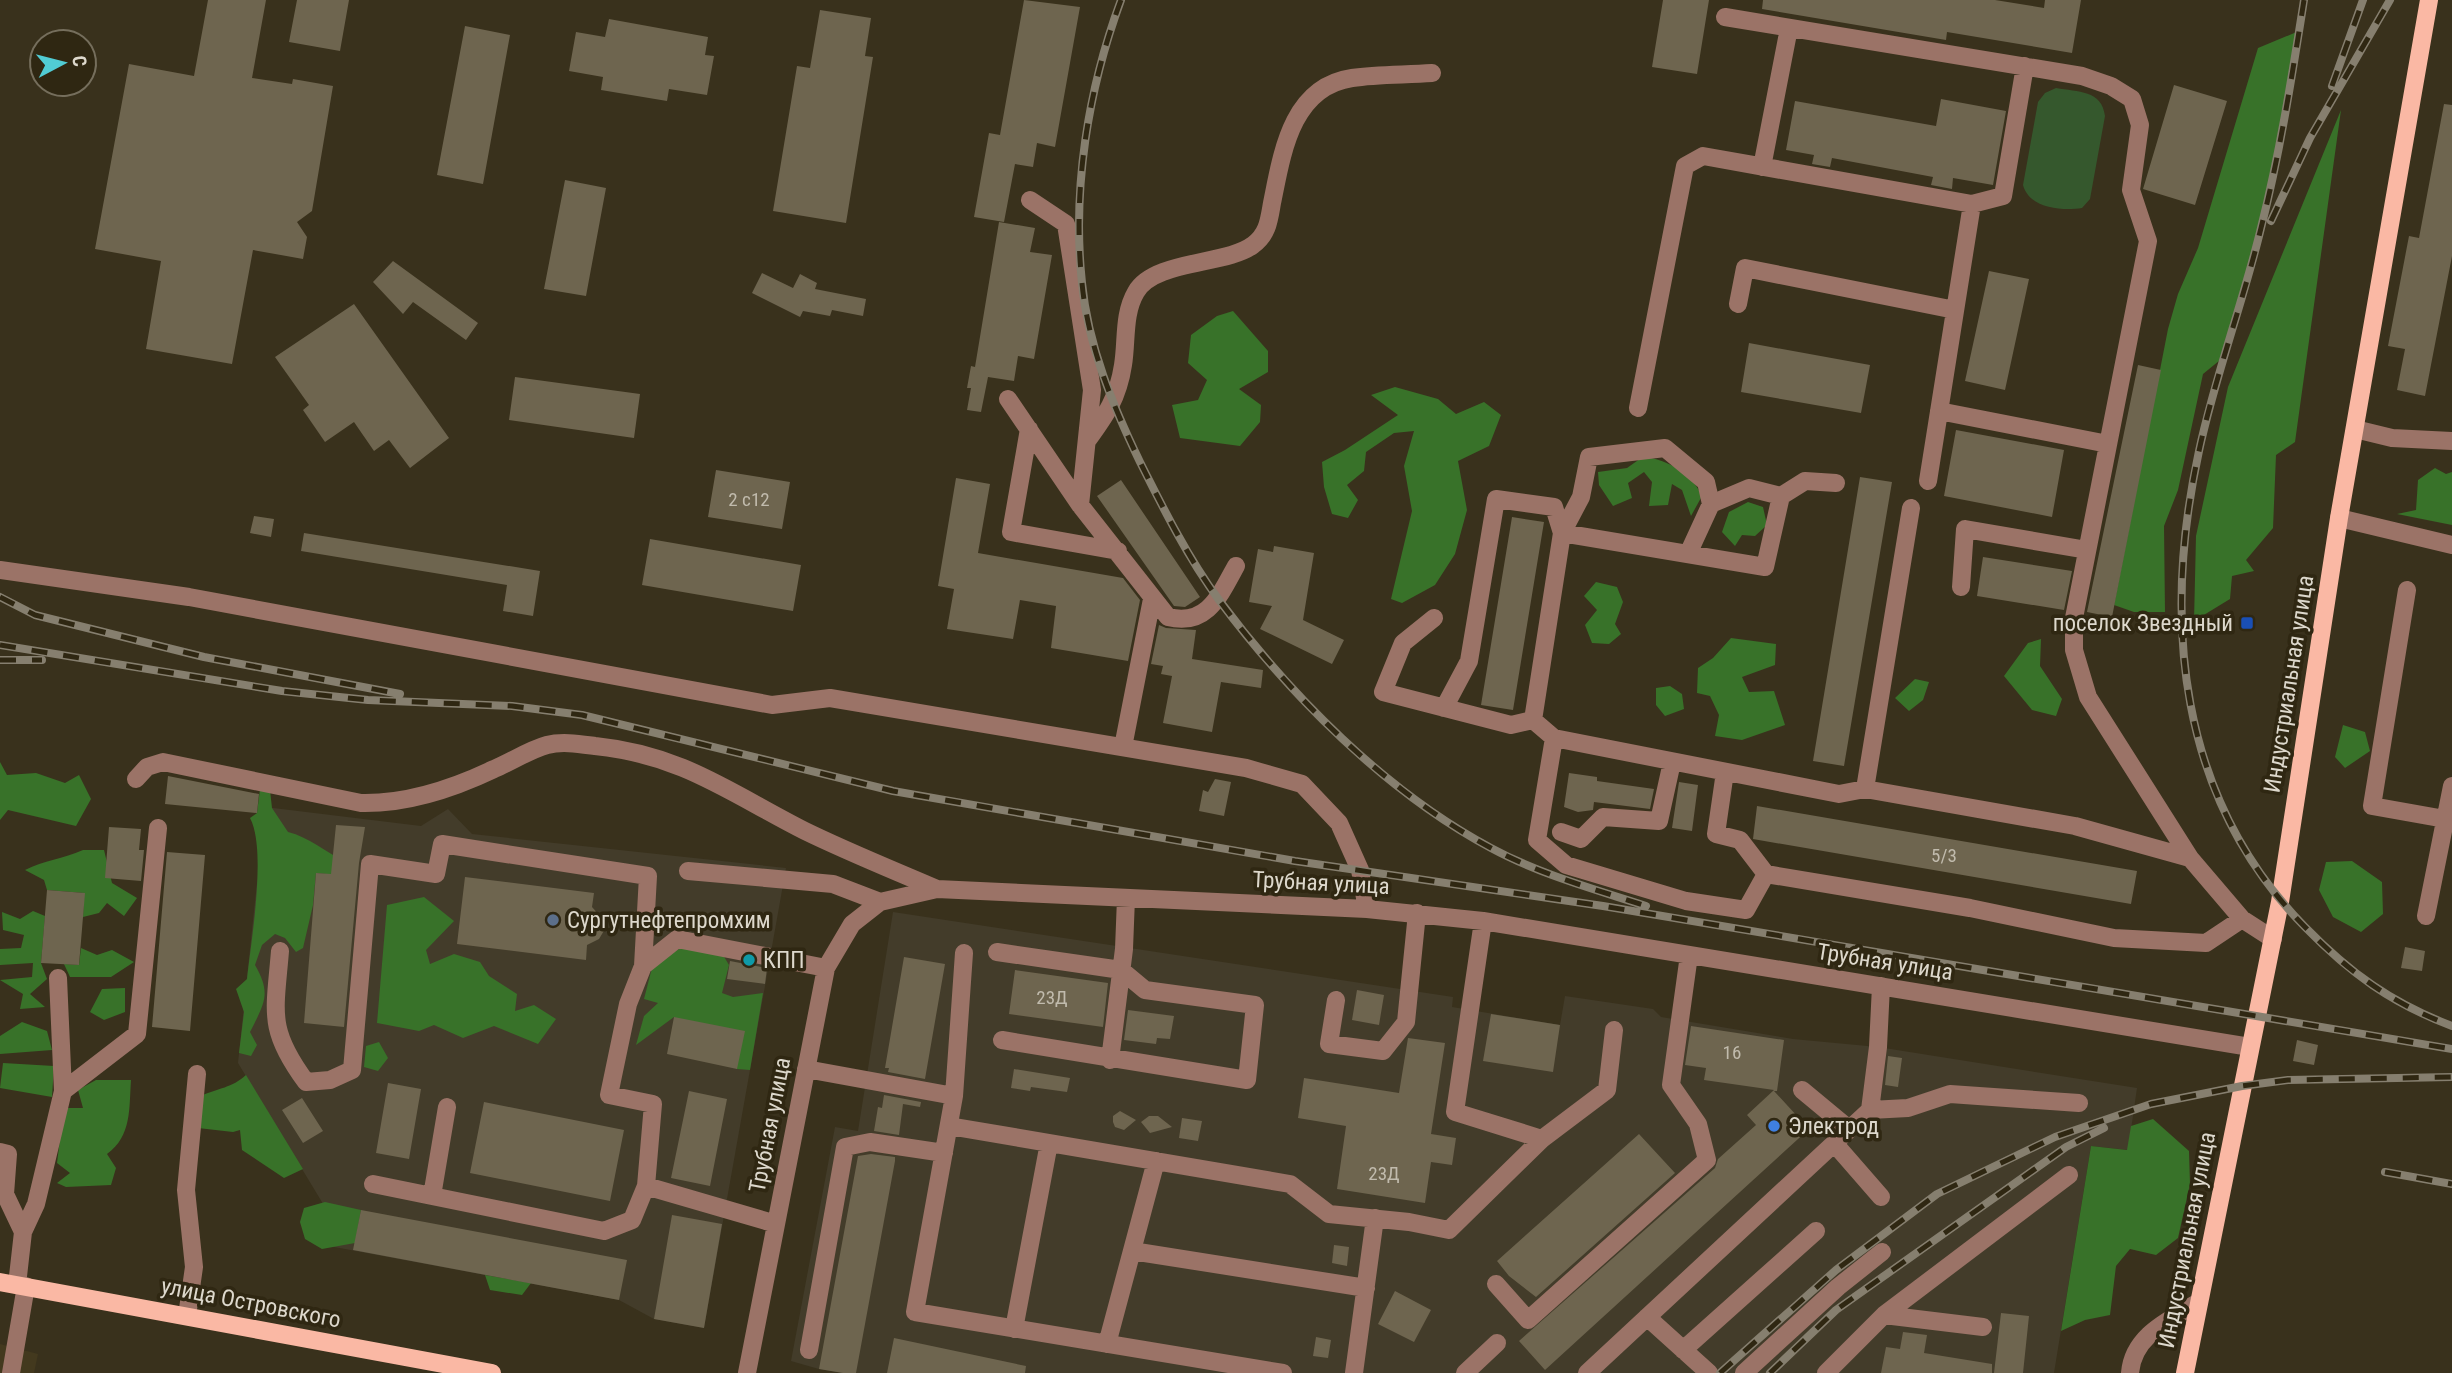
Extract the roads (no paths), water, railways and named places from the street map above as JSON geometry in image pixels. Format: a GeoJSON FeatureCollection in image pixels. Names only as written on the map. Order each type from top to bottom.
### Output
{"type":"FeatureCollection","features":[{"type":"Feature","properties":{"kind":"main road","name":"Индустриальная улица"},"geometry":{"type":"LineString","coordinates":[[2186,1373],[2273,939],[2339,518],[2429,0]]}},
{"type":"Feature","properties":{"kind":"main road","name":"улица Островского"},"geometry":{"type":"LineString","coordinates":[[14,1284],[492,1373]]}},
{"type":"Feature","properties":{"kind":"street"},"geometry":{"type":"LineString","coordinates":[[1725,17],[2082,76],[2111,86],[2132,99],[2140,125],[2131,190],[2148,241],[2074,618],[2074,650],[2083,689],[2190,858],[2242,919],[2273,939]]}},
{"type":"Feature","properties":{"kind":"street"},"geometry":{"type":"LineString","coordinates":[[1762,167],[1788,28]]}},
{"type":"Feature","properties":{"kind":"street"},"geometry":{"type":"LineString","coordinates":[[1638,408],[1685,166],[1703,156],[1972,204],[2003,196],[2025,66]]}},
{"type":"Feature","properties":{"kind":"street"},"geometry":{"type":"LineString","coordinates":[[1087,441],[1113,406],[1123,365],[1127,321],[1136,290],[1160,273],[1251,247],[1266,233],[1283,150],[1296,117],[1316,92],[1349,78],[1432,73]]}},
{"type":"Feature","properties":{"kind":"street"},"geometry":{"type":"LineString","coordinates":[[1030,200],[1066,224],[1092,390],[1080,505]]}},
{"type":"Feature","properties":{"kind":"street"},"geometry":{"type":"LineString","coordinates":[[1927,481],[1972,204]]}},
{"type":"Feature","properties":{"kind":"street"},"geometry":{"type":"LineString","coordinates":[[1738,304],[1745,268],[1955,310]]}},
{"type":"Feature","properties":{"kind":"street"},"geometry":{"type":"LineString","coordinates":[[1009,399],[1080,505],[1168,617],[1183,621],[1200,616],[1218,599],[1236,566]]}},
{"type":"Feature","properties":{"kind":"street"},"geometry":{"type":"LineString","coordinates":[[1939,411],[2108,444]]}},
{"type":"Feature","properties":{"kind":"street"},"geometry":{"type":"LineString","coordinates":[[1029,429],[1011,532],[1118,551]]}},
{"type":"Feature","properties":{"kind":"street"},"geometry":{"type":"LineString","coordinates":[[2355,429],[2392,438],[2452,441]]}},
{"type":"Feature","properties":{"kind":"street"},"geometry":{"type":"LineString","coordinates":[[1533,720],[1562,533],[1581,497],[1589,457],[1665,448],[1706,482],[1711,504],[1688,554]]}},
{"type":"Feature","properties":{"kind":"street"},"geometry":{"type":"LineString","coordinates":[[1562,533],[1765,567],[1781,496],[1805,481],[1836,482]]}},
{"type":"Feature","properties":{"kind":"street"},"geometry":{"type":"LineString","coordinates":[[1711,504],[1749,488],[1781,496]]}},
{"type":"Feature","properties":{"kind":"street"},"geometry":{"type":"LineString","coordinates":[[1444,708],[1469,661],[1496,499],[1554,507],[1562,533]]}},
{"type":"Feature","properties":{"kind":"street"},"geometry":{"type":"LineString","coordinates":[[1865,789],[1911,508]]}},
{"type":"Feature","properties":{"kind":"street"},"geometry":{"type":"LineString","coordinates":[[2339,518],[2452,545]]}},
{"type":"Feature","properties":{"kind":"street"},"geometry":{"type":"LineString","coordinates":[[1961,587],[1965,529],[2087,550]]}},
{"type":"Feature","properties":{"kind":"street"},"geometry":{"type":"LineString","coordinates":[[0,570],[188,597],[772,705],[830,698],[1246,768],[1301,784],[1339,823],[1360,870],[1367,909]]}},
{"type":"Feature","properties":{"kind":"street"},"geometry":{"type":"LineString","coordinates":[[2407,590],[2372,806],[2445,819]]}},
{"type":"Feature","properties":{"kind":"street"},"geometry":{"type":"LineString","coordinates":[[1123,747],[1152,600]]}},
{"type":"Feature","properties":{"kind":"street"},"geometry":{"type":"LineString","coordinates":[[1434,618],[1403,643],[1383,692],[1511,726],[1533,720]]}},
{"type":"Feature","properties":{"kind":"street"},"geometry":{"type":"LineString","coordinates":[[1533,720],[1554,738],[1839,793],[1865,789],[2075,826],[2190,858]]}},
{"type":"Feature","properties":{"kind":"street"},"geometry":{"type":"LineString","coordinates":[[1554,738],[1537,840],[1566,865],[1686,901],[1746,909],[1766,874]]}},
{"type":"Feature","properties":{"kind":"street"},"geometry":{"type":"LineString","coordinates":[[136,779],[147,766],[163,762],[361,803],[384,803],[426,795],[475,778],[547,745],[569,743],[608,747],[663,759],[714,780],[805,831],[937,889]]}},
{"type":"Feature","properties":{"kind":"street"},"geometry":{"type":"LineString","coordinates":[[1561,832],[1581,839],[1603,817],[1659,821],[1672,762]]}},
{"type":"Feature","properties":{"kind":"street"},"geometry":{"type":"LineString","coordinates":[[1725,772],[1716,834],[1740,839],[1766,874],[1970,908],[2114,938],[2206,943],[2242,919]]}},
{"type":"Feature","properties":{"kind":"street"},"geometry":{"type":"LineString","coordinates":[[2426,916],[2452,786]]}},
{"type":"Feature","properties":{"kind":"street"},"geometry":{"type":"LineString","coordinates":[[62,1091],[137,1034],[158,828]]}},
{"type":"Feature","properties":{"kind":"street"},"geometry":{"type":"LineString","coordinates":[[280,951],[275,1024],[287,1056],[306,1082],[330,1080],[352,1070],[370,864],[436,874],[442,844],[648,876],[643,966],[628,1004],[609,1095],[653,1104],[646,1186],[632,1220],[604,1231],[373,1184]]}},
{"type":"Feature","properties":{"kind":"street"},"geometry":{"type":"LineString","coordinates":[[688,872],[833,884],[880,902]]}},
{"type":"Feature","properties":{"kind":"street","name":"Трубная улица"},"geometry":{"type":"LineString","coordinates":[[747,1373],[826,968],[852,924],[880,902],[937,889],[1367,909],[1483,920],[2250,1047]]}},
{"type":"Feature","properties":{"kind":"street"},"geometry":{"type":"LineString","coordinates":[[1110,1060],[1121,970],[1126,898]]}},
{"type":"Feature","properties":{"kind":"street"},"geometry":{"type":"LineString","coordinates":[[1336,1000],[1329,1044],[1382,1051],[1406,1022],[1417,913]]}},
{"type":"Feature","properties":{"kind":"street"},"geometry":{"type":"LineString","coordinates":[[1483,920],[1455,1112],[1542,1139]]}},
{"type":"Feature","properties":{"kind":"street"},"geometry":{"type":"LineString","coordinates":[[643,966],[677,939],[826,968]]}},
{"type":"Feature","properties":{"kind":"street"},"geometry":{"type":"LineString","coordinates":[[997,952],[1121,970],[1145,990],[1255,1005],[1247,1080],[1110,1060],[1002,1040]]}},
{"type":"Feature","properties":{"kind":"street"},"geometry":{"type":"LineString","coordinates":[[964,953],[954,1096],[915,1312],[1283,1373]]}},
{"type":"Feature","properties":{"kind":"street"},"geometry":{"type":"LineString","coordinates":[[1496,1284],[1528,1320],[1707,1160],[1698,1124],[1671,1085],[1689,954]]}},
{"type":"Feature","properties":{"kind":"street"},"geometry":{"type":"LineString","coordinates":[[11,1373],[14,1284],[23,1232],[36,1204],[62,1091],[58,978]]}},
{"type":"Feature","properties":{"kind":"street"},"geometry":{"type":"LineString","coordinates":[[1870,1110],[1878,1047],[1881,986]]}},
{"type":"Feature","properties":{"kind":"street"},"geometry":{"type":"LineString","coordinates":[[949,1126],[1290,1184],[1329,1214],[1448,1230],[1542,1139],[1607,1090],[1614,1030]]}},
{"type":"Feature","properties":{"kind":"street"},"geometry":{"type":"LineString","coordinates":[[806,1069],[954,1096]]}},
{"type":"Feature","properties":{"kind":"street"},"geometry":{"type":"LineString","coordinates":[[187,1316],[194,1267],[186,1190],[197,1074]]}},
{"type":"Feature","properties":{"kind":"street"},"geometry":{"type":"LineString","coordinates":[[1802,1090],[1849,1129]]}},
{"type":"Feature","properties":{"kind":"street"},"geometry":{"type":"LineString","coordinates":[[1587,1373],[1870,1110],[1908,1108],[1950,1094],[2079,1103]]}},
{"type":"Feature","properties":{"kind":"street"},"geometry":{"type":"LineString","coordinates":[[432,1196],[447,1107]]}},
{"type":"Feature","properties":{"kind":"street"},"geometry":{"type":"LineString","coordinates":[[809,1350],[845,1147],[870,1142],[944,1153]]}},
{"type":"Feature","properties":{"kind":"street"},"geometry":{"type":"LineString","coordinates":[[1014,1329],[1049,1143]]}},
{"type":"Feature","properties":{"kind":"street"},"geometry":{"type":"LineString","coordinates":[[1835,1143],[1881,1197]]}},
{"type":"Feature","properties":{"kind":"street"},"geometry":{"type":"LineString","coordinates":[[0,1152],[8,1154],[5,1194],[23,1232]]}},
{"type":"Feature","properties":{"kind":"street"},"geometry":{"type":"LineString","coordinates":[[1107,1344],[1156,1161]]}},
{"type":"Feature","properties":{"kind":"street"},"geometry":{"type":"LineString","coordinates":[[1826,1373],[1884,1315],[2069,1175]]}},
{"type":"Feature","properties":{"kind":"street"},"geometry":{"type":"LineString","coordinates":[[646,1186],[776,1224]]}},
{"type":"Feature","properties":{"kind":"street"},"geometry":{"type":"LineString","coordinates":[[1354,1373],[1375,1219]]}},
{"type":"Feature","properties":{"kind":"street"},"geometry":{"type":"LineString","coordinates":[[1683,1350],[1816,1230]]}},
{"type":"Feature","properties":{"kind":"street"},"geometry":{"type":"LineString","coordinates":[[1132,1251],[1366,1289]]}},
{"type":"Feature","properties":{"kind":"street"},"geometry":{"type":"LineString","coordinates":[[1744,1373],[1882,1252]]}},
{"type":"Feature","properties":{"kind":"street"},"geometry":{"type":"LineString","coordinates":[[2130,1373],[2131,1363],[2149,1332],[2199,1302]]}},
{"type":"Feature","properties":{"kind":"street"},"geometry":{"type":"LineString","coordinates":[[1884,1315],[1983,1327]]}},
{"type":"Feature","properties":{"kind":"street"},"geometry":{"type":"LineString","coordinates":[[1647,1317],[1709,1373]]}},
{"type":"Feature","properties":{"kind":"street"},"geometry":{"type":"LineString","coordinates":[[1468,1372],[1497,1343]]}},
{"type":"Feature","properties":{"kind":"railway"},"geometry":{"type":"LineString","coordinates":[[1121,0],[1109,34],[1085,140],[1079,212],[1082,283],[1090,330],[1111,397],[1140,462],[1186,550],[1219,600],[1277,671],[1342,739],[1414,799],[1491,848],[1528,866],[1646,906]]}},
{"type":"Feature","properties":{"kind":"railway"},"geometry":{"type":"LineString","coordinates":[[2304,0],[2268,200],[2206,423],[2188,515],[2182,579],[2183,642],[2190,704],[2206,765],[2230,822],[2262,876],[2305,927],[2338,959],[2391,997],[2452,1026]]}},
{"type":"Feature","properties":{"kind":"railway"},"geometry":{"type":"LineString","coordinates":[[2332,86],[2363,0]]}},
{"type":"Feature","properties":{"kind":"railway"},"geometry":{"type":"LineString","coordinates":[[2271,221],[2310,138],[2390,0]]}},
{"type":"Feature","properties":{"kind":"railway"},"geometry":{"type":"LineString","coordinates":[[0,597],[35,615],[204,657],[400,694]]}},
{"type":"Feature","properties":{"kind":"railway"},"geometry":{"type":"LineString","coordinates":[[0,645],[282,691],[368,700],[512,706],[582,715],[893,791],[1295,861],[1603,906],[2452,1049]]}},
{"type":"Feature","properties":{"kind":"railway"},"geometry":{"type":"LineString","coordinates":[[0,660],[42,660]]}},
{"type":"Feature","properties":{"kind":"railway"},"geometry":{"type":"LineString","coordinates":[[1720,1373],[1836,1270],[1937,1194],[2055,1137],[2151,1104],[2242,1086],[2288,1080],[2452,1077]]}},
{"type":"Feature","properties":{"kind":"railway"},"geometry":{"type":"LineString","coordinates":[[1770,1373],[1836,1310],[2066,1147],[2104,1128]]}},
{"type":"Feature","properties":{"kind":"railway"},"geometry":{"type":"LineString","coordinates":[[2385,1172],[2452,1184]]}},
{"type":"Feature","properties":{"kind":"place","name":"поселок Звездный"},"geometry":{"type":"Point","coordinates":[2247,623]}},
{"type":"Feature","properties":{"kind":"place","name":"Сургутнефтепромхим"},"geometry":{"type":"Point","coordinates":[553,920]}},
{"type":"Feature","properties":{"kind":"place","name":"КПП"},"geometry":{"type":"Point","coordinates":[749,960]}},
{"type":"Feature","properties":{"kind":"place","name":"Электрод"},"geometry":{"type":"Point","coordinates":[1774,1126]}}]}
